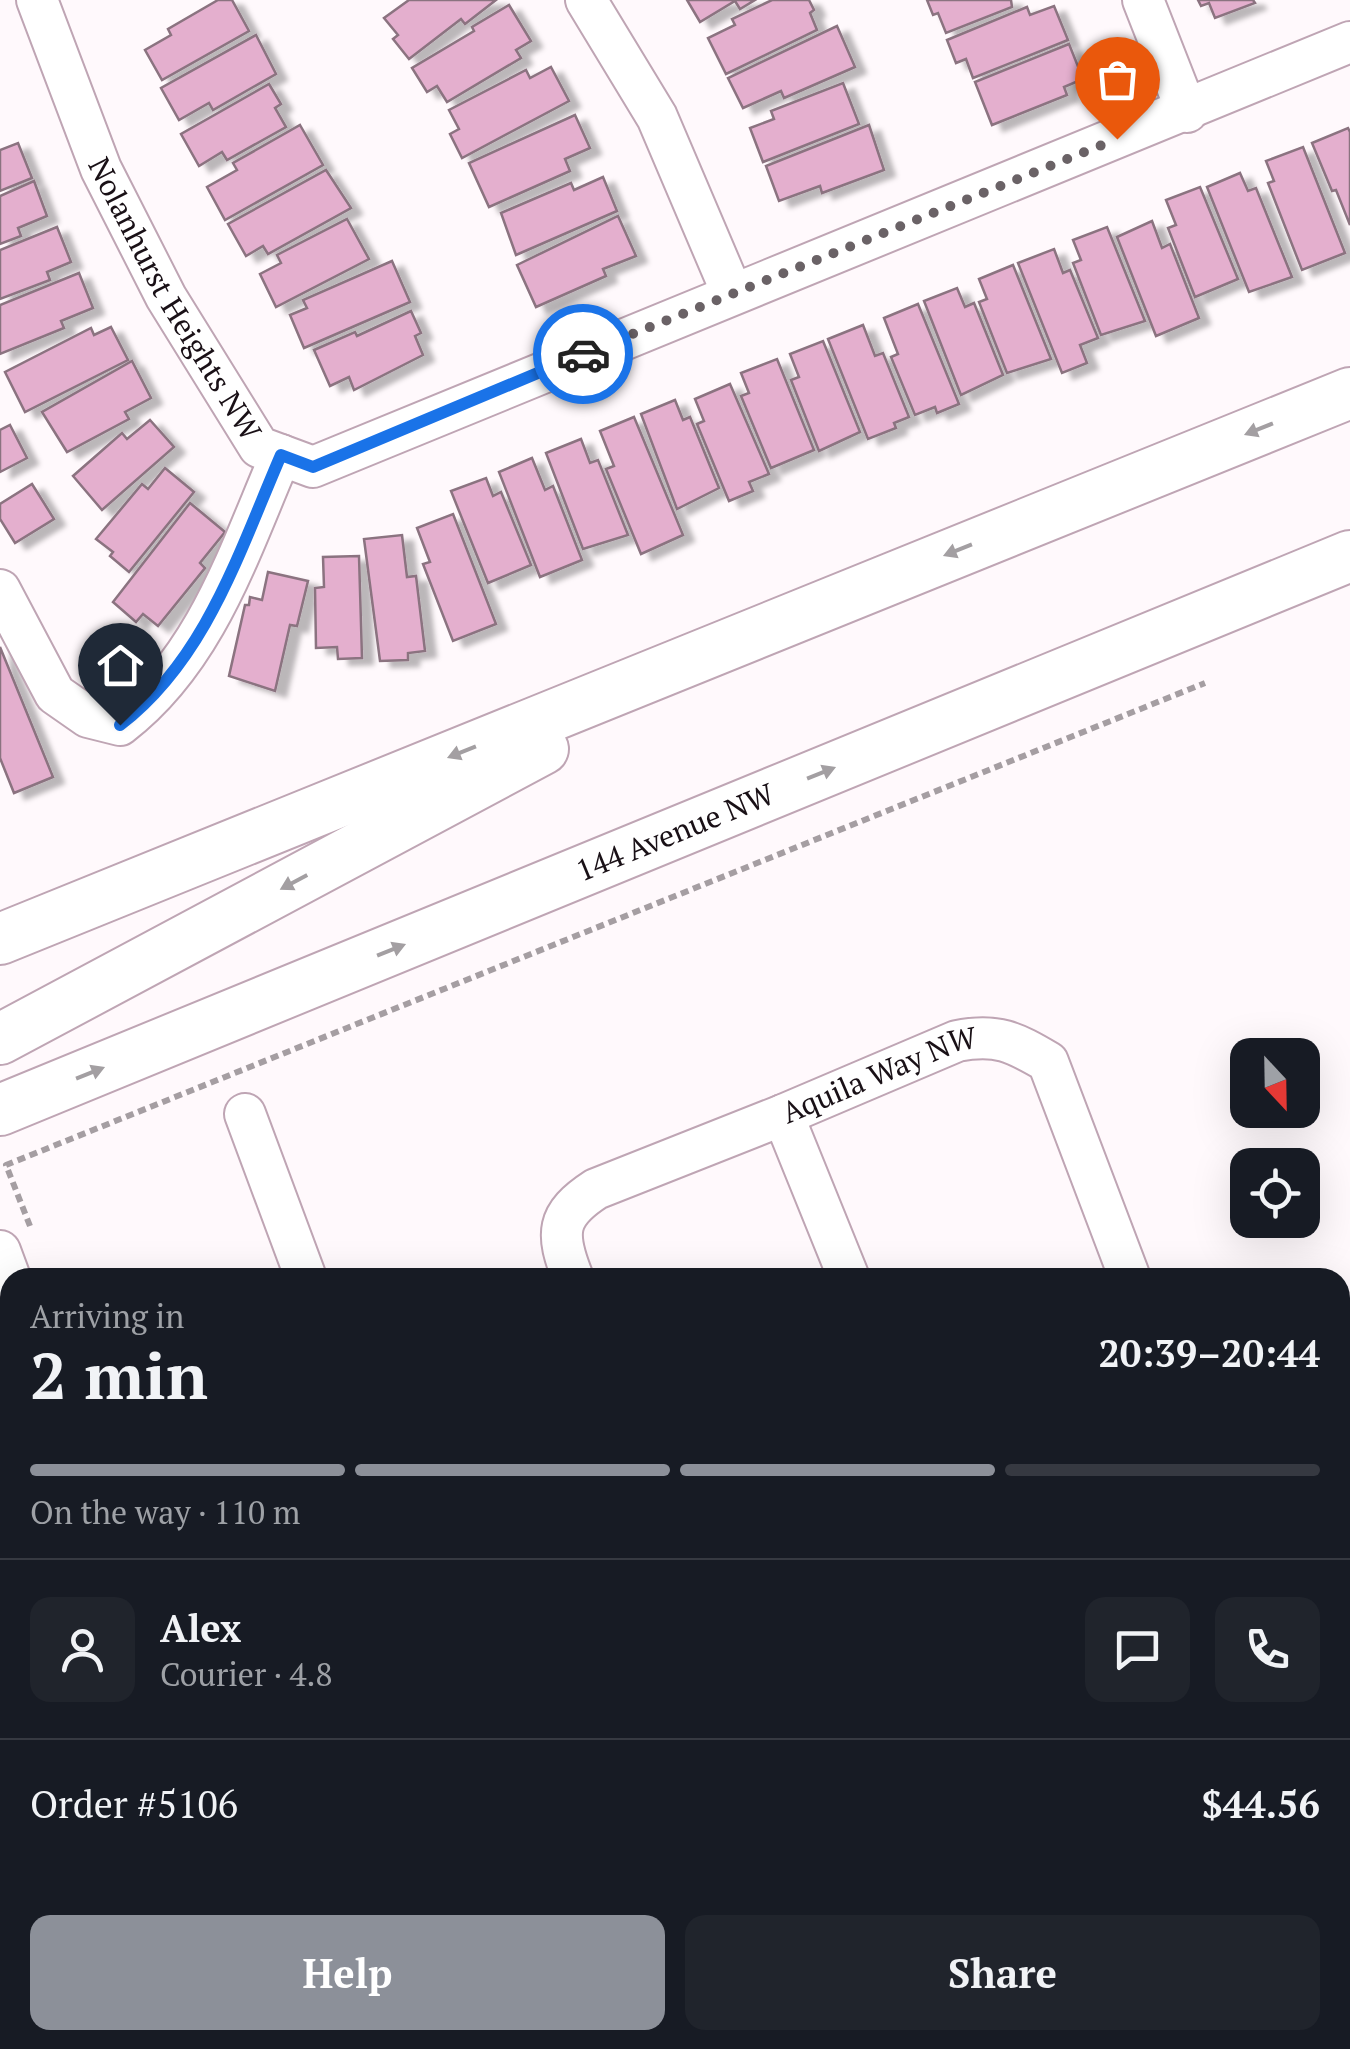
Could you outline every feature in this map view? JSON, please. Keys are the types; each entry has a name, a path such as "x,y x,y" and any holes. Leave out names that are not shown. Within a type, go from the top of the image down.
{"main road":[{"path":"0,940 1350,393"},
{"path":"1124,649 1350,532"},
{"name":"144 Avenue NW","path":"0,1110 1350,556"},
{"path":"0,1039 781,622"},
{"path":"0,907 117,892"}],"street":[{"name":"Nolanhurst Heights NW","path":"37,0 101,169 166,297 259,447 313,467 732,292 1187,112 1350,42"},
{"path":"586,0 656,118 732,292"},
{"path":"1143,0 1187,112"},
{"path":"0,590 55,694 88,717 120,725 148,704 211,618 281,455"},
{"name":"Aquila Way NW","path":"570,1268 562,1240 562,1222 572,1205 596,1189 957,1041 978,1036 1002,1038 1048,1062 1126,1268"},
{"path":"244,1114 302,1268"},
{"path":"783,1115 845,1268"}],"path":[{"path":"17,1244 3,1164 1206,684"}],"building":[{"path":"218,0 232,0 249,31 162,80 145,50 171,35 168,29"},
{"path":"409,0 496,0 465,24 461,19 409,59 393,39 398,35 384,18"},
{"path":"687,0 755,0 740,9 735,1 700,22"},
{"path":"772,0 809,0 817,30 726,74 708,38 735,25 732,19"},
{"path":"927,0 1011,0 1012,7 946,33 938,13 933,15"},
{"path":"1198,0 1255,3 1215,18 1209,3 1201,6"},
{"path":"509,5 531,41 516,50 521,58 447,102 437,86 427,92 412,68"},
{"path":"1054,6 1068,40 973,78 966,59 956,63 947,40 1027,7 1030,15"},
{"path":"837,26 855,67 784,98 781,91 743,108 728,78"},
{"path":"256,35 276,74 213,110 209,103 179,120 161,88"},
{"path":"1069,44 1083,79 1064,87 1067,95 992,125 975,82"},
{"path":"551,67 569,101 462,158 450,134 459,129 449,110 526,70 530,78"},
{"path":"843,83 859,124 763,162 750,128 774,119 771,111"},
{"path":"269,84 281,104 275,108 286,127 227,160 222,152 199,166 181,134"},
{"path":"575,115 590,148 565,159 570,171 489,207 469,163"},
{"path":"300,125 323,165 225,220 207,187 237,170 233,163"},
{"path":"869,125 884,170 822,193 820,186 779,201 766,166"},
{"path":"1348,128 1350,132 1350,225 1312,143"},
{"path":"18,143 32,178 0,191 0,150"},
{"path":"1303,147 1345,253 1302,270 1268,183 1274,181 1266,161"},
{"path":"326,170 351,208 268,254 263,246 246,256 228,224"},
{"path":"1240,173 1248,191 1256,188 1292,277 1249,292 1207,187"},
{"path":"603,177 617,211 516,255 501,213 571,183 574,190"},
{"path":"34,181 47,216 18,228 21,236 0,244 0,196"},
{"path":"1200,187 1238,279 1195,297 1168,228 1176,225 1166,200"},
{"path":"618,216 636,256 603,269 606,276 536,307 517,265"},
{"path":"347,219 369,259 276,307 260,274 281,263 277,255"},
{"path":"1152,221 1162,248 1170,244 1199,318 1156,336 1117,237"},
{"path":"57,227 71,262 47,272 50,280 0,299 0,250"},
{"path":"1107,227 1145,321 1101,335 1073,263 1081,260 1073,240"},
{"path":"1054,249 1063,273 1070,270 1098,338 1080,345 1087,363 1062,373 1018,263"},
{"path":"392,261 410,302 304,348 290,315 307,308 303,300"},
{"path":"1013,265 1051,359 1007,373 979,302 987,299 979,279"},
{"path":"79,273 93,308 61,321 64,328 0,354 0,305"},
{"path":"957,288 965,307 974,303 1003,375 961,395 924,301"},
{"path":"918,304 959,404 937,413 935,407 915,415 891,357 898,354 884,318"},
{"path":"411,311 421,333 415,336 423,355 354,390 349,377 330,386 314,350 355,332 357,336"},
{"path":"863,325 875,356 883,353 909,417 894,423 896,428 868,439 828,339"},
{"path":"111,327 128,360 25,412 5,372 91,328 94,335"},
{"path":"823,341 860,432 819,451 791,380 799,377 790,354"},
{"path":"777,359 814,450 771,468 741,396 749,393 741,373"},
{"path":"132,361 151,398 125,412 129,419 67,452 42,412"},
{"path":"730,384 769,474 749,482 753,491 729,501 697,424 704,421 695,399"},
{"path":"675,400 683,420 690,417 719,488 677,509 641,414"},
{"path":"634,417 683,535 641,554 606,469 614,466 600,431"},
{"path":"150,420 174,447 102,510 73,476 122,433 127,439"},
{"path":"10,425 27,458 0,472 0,430"},
{"path":"581,439 590,463 598,460 628,535 583,549 546,453"},
{"path":"532,458 545,490 553,486 582,560 540,577 499,472"},
{"path":"165,468 194,492 129,572 96,539 142,484 148,489"},
{"path":"486,478 493,496 501,492 531,565 488,583 451,491"},
{"path":"32,484 54,519 15,543 0,519 0,504"},
{"path":"190,503 225,532 200,563 205,568 158,626 143,614 136,622 113,602"},
{"path":"453,514 496,624 453,641 423,564 430,562 417,528"},
{"path":"402,535 407,577 416,576 425,651 408,653 408,660 380,661 364,539"},
{"path":"359,556 362,658 338,659 337,647 316,648 315,588 324,587 323,557"},
{"path":"268,572 308,581 297,626 290,625 275,691 229,676 245,605 249,605 250,597 262,600"},
{"path":"0,647 53,777 14,793 0,758"}],"way so far":[{"path":"583,354 1117,139"}],"route":[{"path":"120,725 148,704 211,618 281,455 313,467 583,354"}]}
